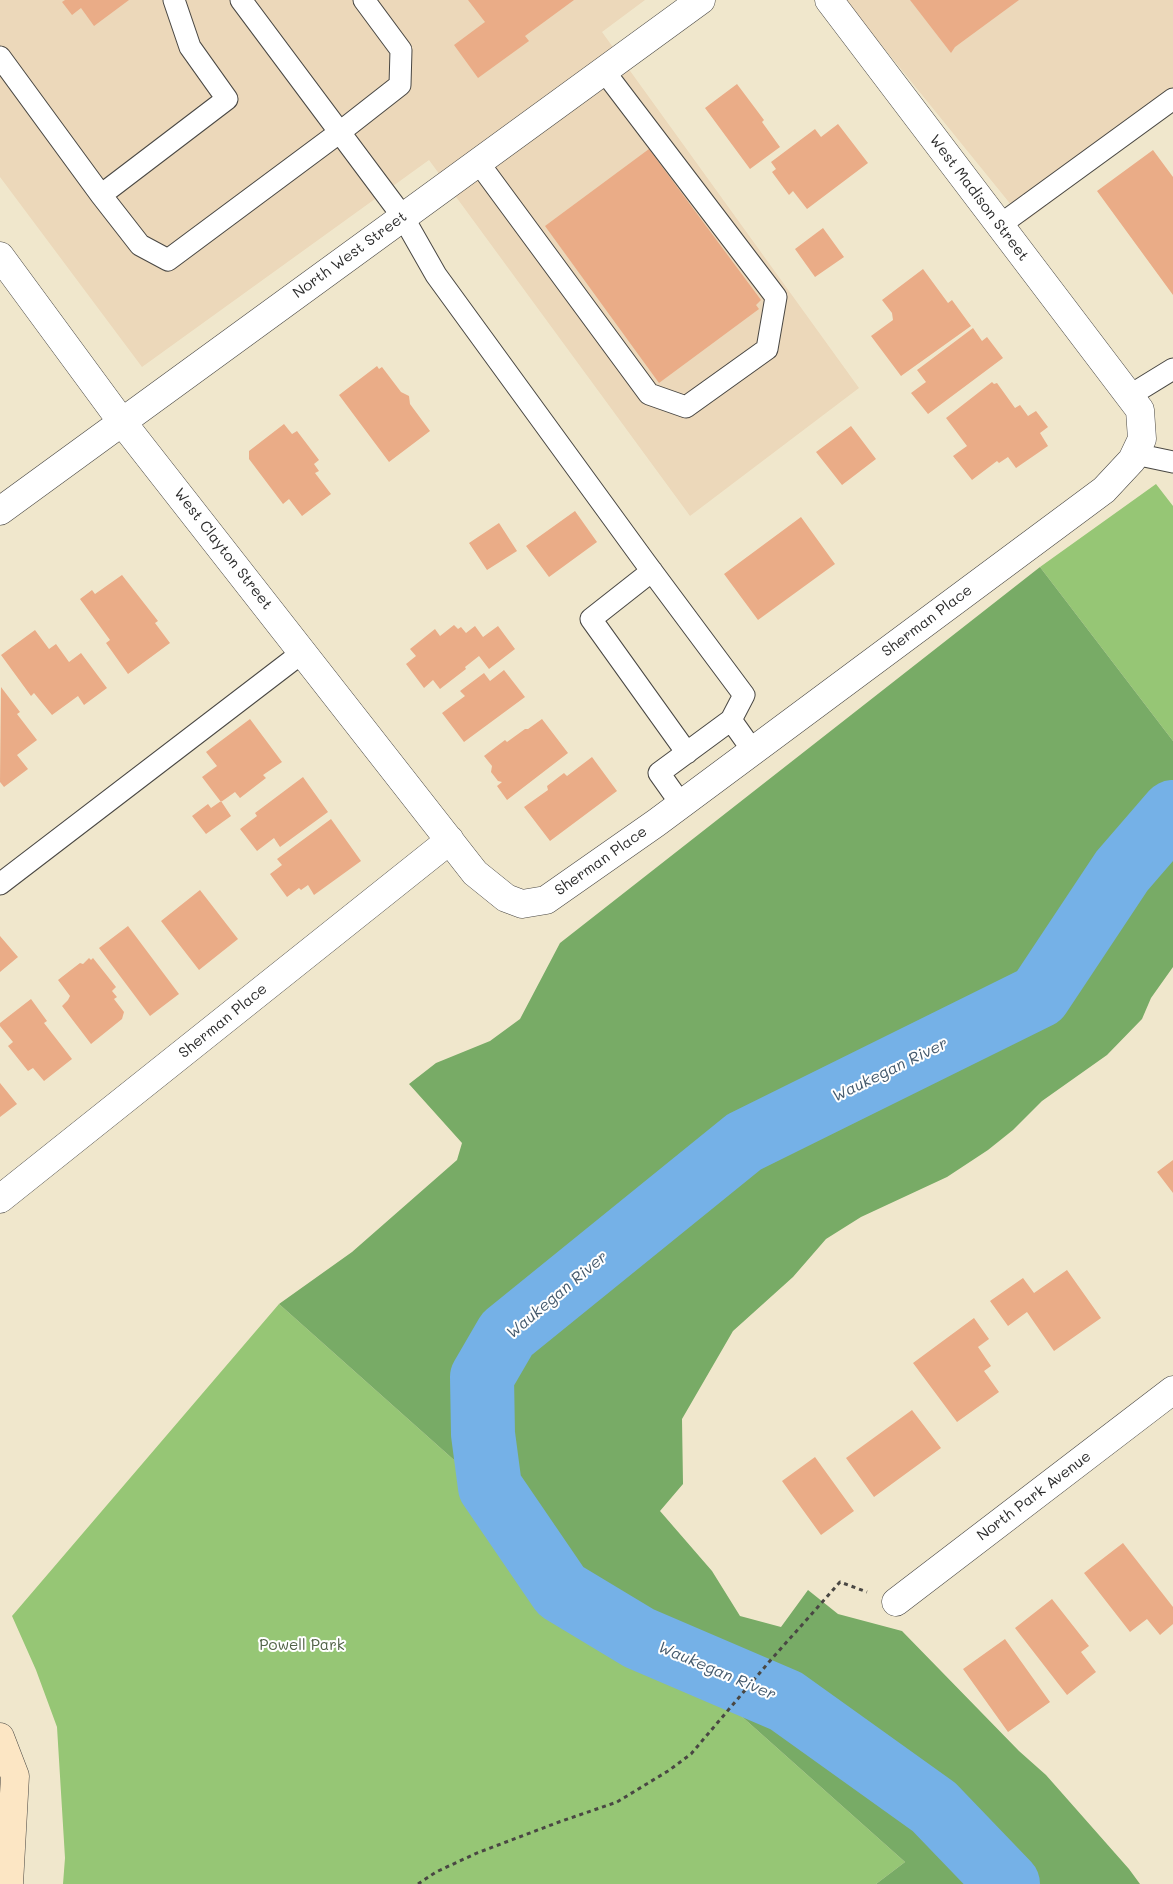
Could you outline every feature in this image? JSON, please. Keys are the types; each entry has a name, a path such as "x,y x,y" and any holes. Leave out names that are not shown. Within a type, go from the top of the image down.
{"main road":[{"path":"0,1737 15,1776 9,1884"}],"street":[{"name":"North West Street","path":"0,511 701,0"},
{"name":"West Madison Street","path":"829,0 1129,396"},
{"name":"West Clayton Street","path":"0,256 122,422 450,840"},
{"name":"Sherman Place","path":"0,1199 450,840 475,873 506,898 522,904 546,900 681,804 1104,490 1132,460 1142,439 1140,410 1129,396"},
{"name":"North Park Avenue","path":"896,1602 1173,1390"}],"lane":[{"path":"101,195 227,100 190,47 174,0"},
{"path":"241,0 402,217 436,275 744,695 731,720 658,773 681,804"},
{"path":"0,57 140,245 168,260 400,85 401,50 364,0"},
{"path":"478,162 649,394 686,407 767,349 776,296 604,70"},
{"path":"1000,225 1173,99"},
{"path":"1129,396 1173,370"},
{"path":"1135,454 1173,462"},
{"path":"652,571 591,619 687,752"},
{"path":"0,884 303,652"},
{"path":"731,720 753,751"}],"path":[{"path":"418,1884 436,1872 477,1853 617,1802 692,1754 769,1662 840,1582 896,1602"}],"shaded area":[{"path":"0,0 645,0 602,32 859,388 690,516 429,160 142,367 0,177"},
{"path":"845,0 1173,0 1173,110 1025,222"}],"green space":[{"path":"1156,484 1173,506 1173,741 1040,567"},
{"path":"1040,567 1173,741 1173,967 1151,998 1142,1019 1107,1055 1042,1101 1013,1130 988,1150 947,1177 861,1217 826,1239 793,1277 733,1331 682,1419 683,1484 660,1511 712,1571 740,1616 781,1627 808,1590 838,1614 902,1631 1019,1751 1046,1775 1140,1884 876,1884 905,1862 279,1304 352,1252 457,1160 462,1143 409,1084 436,1063 490,1041 520,1019 560,943"},
{"name":"Powell Park","path":"279,1304 905,1862 876,1884 63,1884 65,1858 57,1727 36,1670 12,1616"}],"building":[{"path":"65,0 129,0 94,26 81,8 72,15 62,2"},
{"path":"468,0 574,0 525,36 529,41 478,78 454,45 485,22"},
{"path":"910,0 1019,0 955,47 951,53"},
{"path":"737,84 764,120 762,122 780,147 750,169 705,108"},
{"path":"838,124 868,163 807,209 793,191 789,195 772,172 776,169 771,162 815,129 821,137"},
{"path":"649,149 761,300 756,305 759,309 659,383 545,226"},
{"path":"1153,150 1173,177 1173,295 1097,191"},
{"path":"823,228 844,257 815,277 795,249"},
{"path":"923,269 948,303 952,300 971,326 901,376 871,336 893,320 892,313 882,300"},
{"path":"973,328 982,341 987,337 1003,358 928,414 911,393 926,382 917,370"},
{"path":"377,366 379,369 382,367 401,392 409,396 410,404 430,431 389,462 339,395"},
{"path":"992,382 994,384 997,383 1015,408 1020,405 1028,416 1036,411 1048,427 1040,433 1048,446 1016,468 1008,457 999,463 997,461 972,480 953,456 967,446 946,418"},
{"path":"284,424 292,434 297,431 319,460 314,464 319,471 315,473 331,494 302,516 289,499 283,504 249,459 249,451"},
{"path":"851,426 876,459 842,485 816,452"},
{"path":"575,511 597,542 549,577 526,546"},
{"path":"801,517 835,564 758,620 724,574"},
{"path":"499,523 517,551 487,570 469,543"},
{"path":"122,575 158,621 155,623 170,643 128,674 106,643 110,640 80,599 92,590 95,594"},
{"path":"454,625 458,629 461,627 466,633 475,626 483,637 498,626 515,649 489,669 479,656 465,667 466,669 440,689 433,680 424,688 406,664 416,656 410,649 435,629 440,636"},
{"path":"35,630 49,649 56,644 69,662 81,653 107,688 84,705 78,696 52,715 34,693 31,696 1,655"},
{"path":"504,670 525,697 464,742 442,713 465,696 460,691 484,673 490,681"},
{"path":"1,687 20,712 17,714 37,740 17,755 28,769 4,787 0,782"},
{"path":"250,719 282,762 263,775 266,778 240,798 235,792 221,802 202,777 217,766 206,752"},
{"path":"542,719 568,753 507,800 497,786 502,782 498,781 491,772 492,766 484,756 505,740 507,742"},
{"path":"592,757 617,791 550,841 524,807 548,790 547,786 564,773 567,776"},
{"path":"303,777 328,812 280,847 274,838 257,851 240,829 257,816 255,813"},
{"path":"221,801 231,816 206,834 192,816 208,804 211,808"},
{"path":"331,819 361,861 314,895 308,885 301,890 299,888 287,897 270,874 282,865 277,859"},
{"path":"200,890 238,939 199,970 161,921"},
{"path":"128,926 179,994 150,1016 99,948"},
{"path":"0,936 18,957 0,972"},
{"path":"89,958 91,960 93,958 116,987 112,991 117,997 114,999 124,1012 122,1019 91,1044 62,1006 70,996 58,980"},
{"path":"31,999 47,1021 44,1023 72,1059 44,1081 33,1068 28,1071 8,1046 13,1042 0,1026 0,1023"},
{"path":"0,1083 17,1104 0,1117"},
{"path":"1173,1160 1173,1193 1157,1172"},
{"path":"1067,1270 1101,1318 1054,1351 1027,1312 1008,1326 990,1301 1023,1278 1034,1293"},
{"path":"974,1318 989,1339 978,1347 991,1366 984,1371 999,1392 957,1422 913,1363"},
{"path":"912,1410 941,1448 874,1497 846,1458"},
{"path":"815,1457 854,1511 821,1535 782,1481"},
{"path":"1123,1543 1173,1607 1173,1624 1160,1635 1147,1619 1130,1632 1084,1573"},
{"path":"1052,1599 1089,1646 1081,1652 1096,1672 1067,1695 1015,1628"},
{"path":"1005,1639 1050,1702 1008,1732 963,1669"}],"waterway":[{"name":"Waukegan River","path":"1008,1884 934,1807 786,1701 639,1638 561,1591 490,1487 483,1434 482,1377 507,1334 744,1142 1039,996 1122,871 1173,812"}]}
